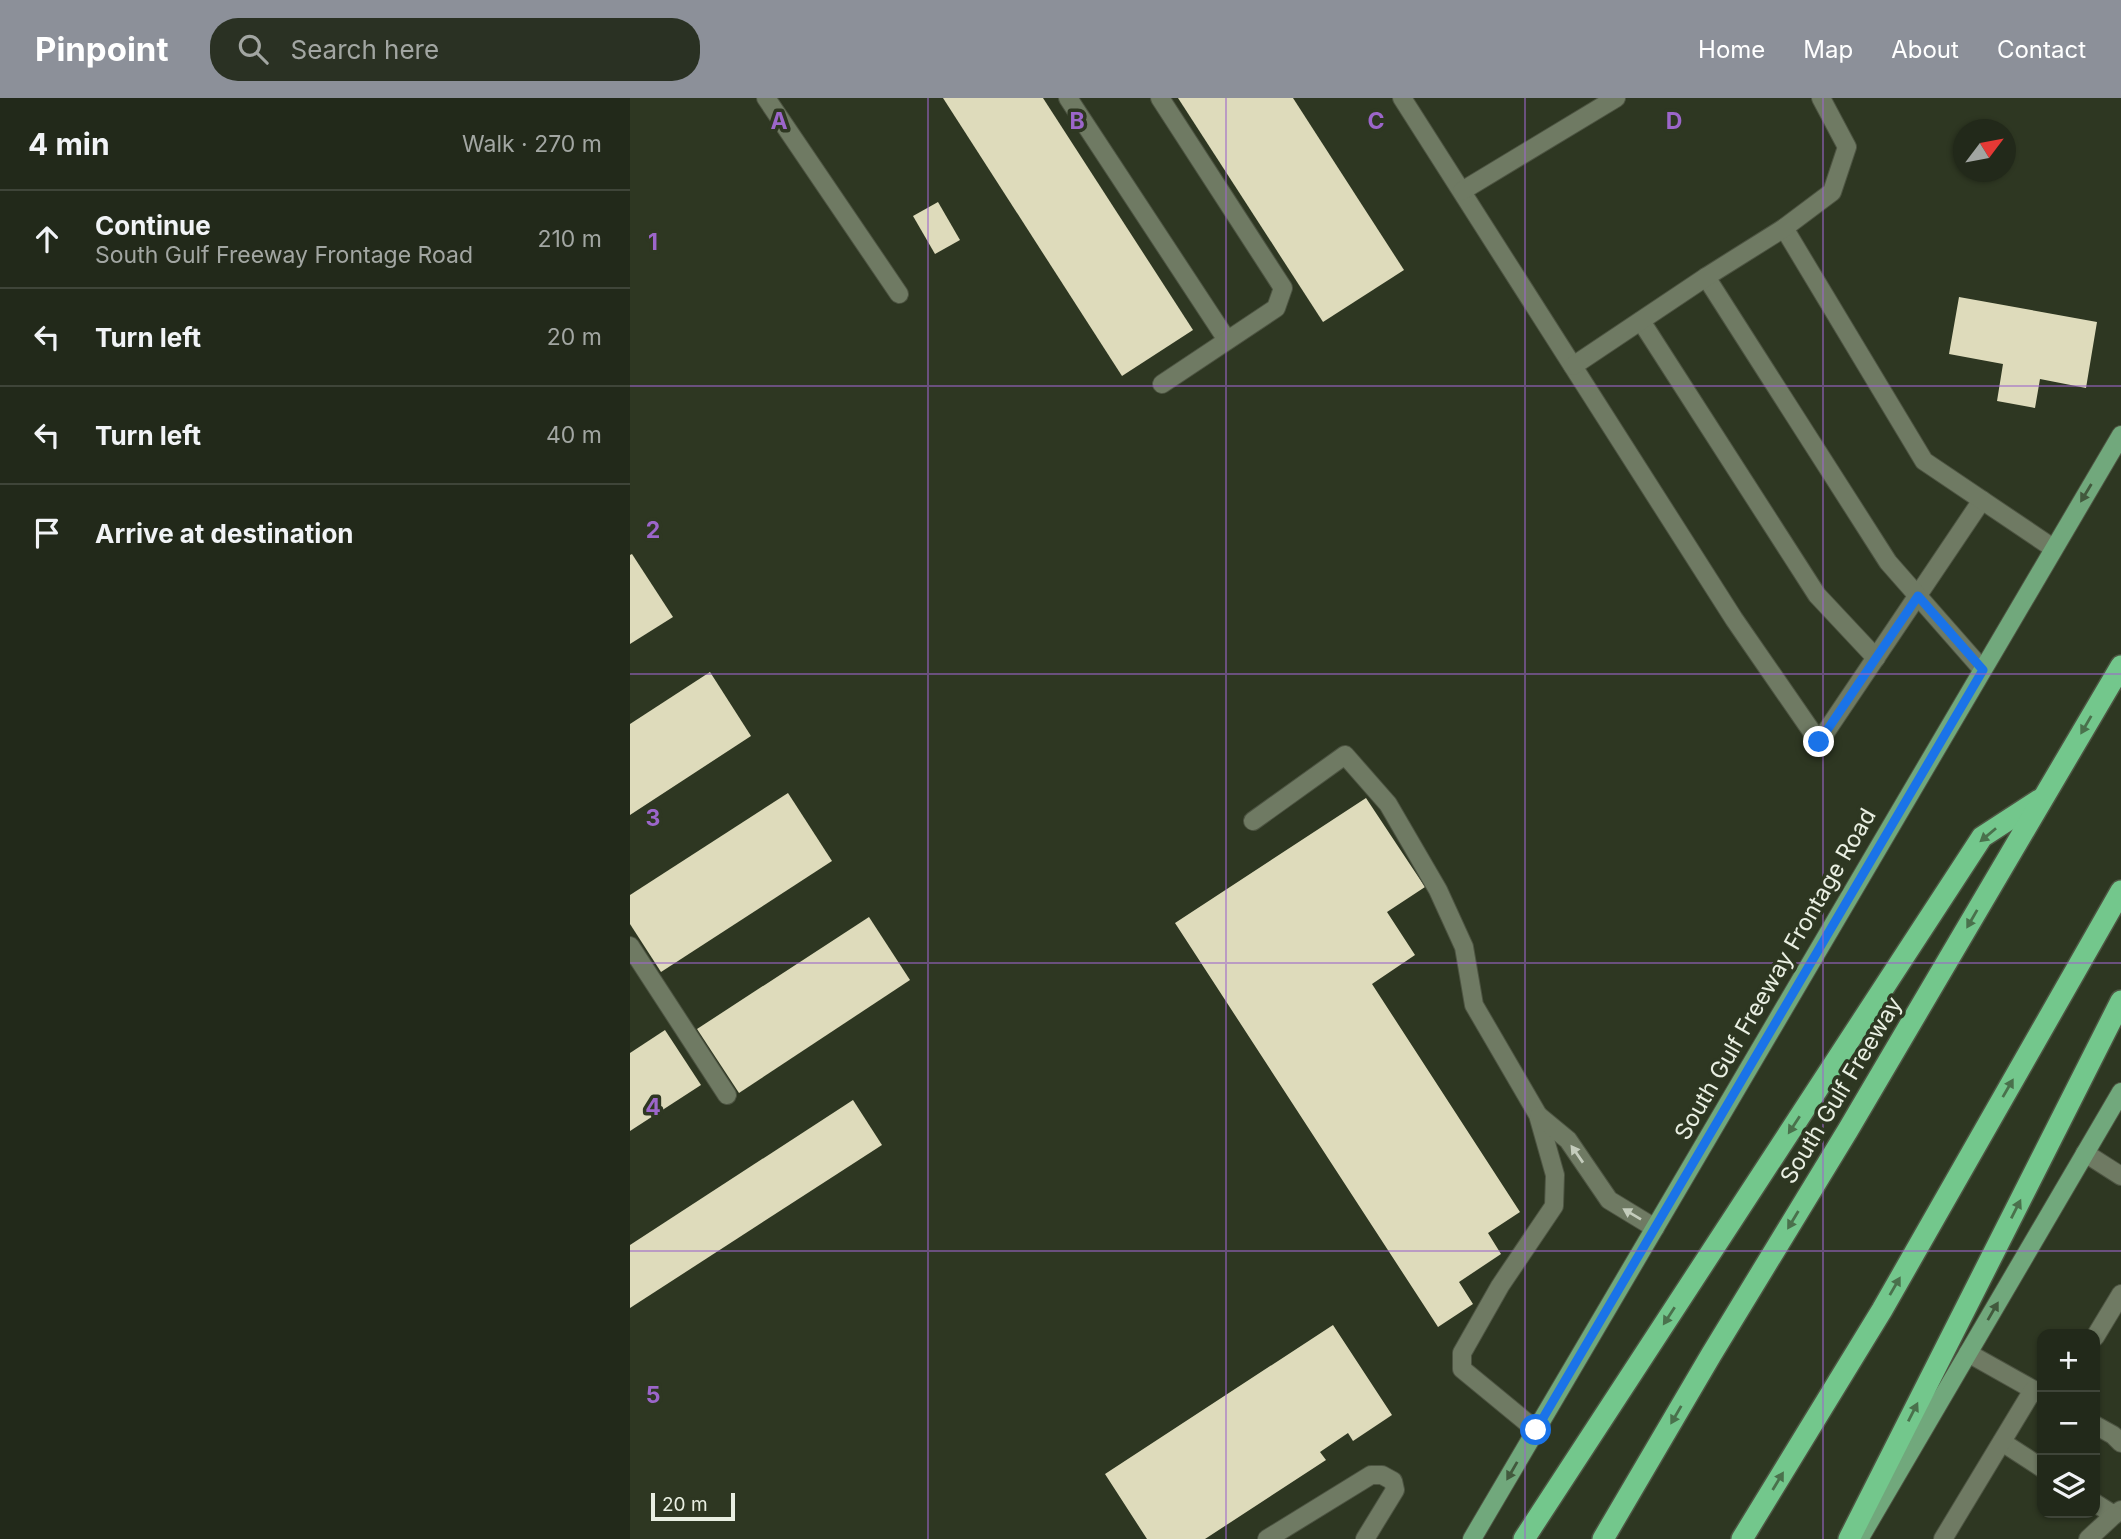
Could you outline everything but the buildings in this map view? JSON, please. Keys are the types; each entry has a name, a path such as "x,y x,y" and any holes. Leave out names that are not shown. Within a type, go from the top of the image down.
{"highway":[{"name":"South Gulf Freeway","path":"1603,1539 2121,666"},
{"path":"1524,1539 1982,836 2044,797"},
{"path":"1742,1539 1882,1310 2121,891"},
{"path":"1849,1539 2121,1001"}],"main road":[{"name":"South Gulf Freeway Frontage Road","path":"1472,1539 2121,435"},
{"path":"1859,1539 2121,1092"}],"street":[{"path":"766,98 899,294"},
{"path":"1068,98 1227,340"},
{"path":"1160,98 1283,288 1276,308 1162,384"},
{"path":"1462,191 1616,98"},
{"path":"1573,366 1784,228 1832,192 1847,147 1821,98"},
{"path":"1410,101 1462,191 1734,619 1819,742 1982,500"},
{"path":"1784,228 1924,461 2053,548"},
{"path":"1706,277 1888,562 1983,670"},
{"path":"1641,321 1817,594 1876,658"},
{"path":"1253,821 1345,755 1388,804 1438,890 1464,947 1474,1005 1538,1115 1555,1175 1554,1206 1500,1286 1462,1353 1462,1369 1536,1430"},
{"path":"630,946 727,1095"},
{"path":"1538,1115 1567,1140 1609,1200 1655,1228"},
{"path":"2085,1153 2121,1176"},
{"path":"2100,1329 2121,1294"},
{"path":"1968,1353 2037,1392"},
{"path":"1943,1539 2002,1442 2037,1394"},
{"path":"2100,1428 2121,1443"},
{"path":"2002,1442 2037,1465"},
{"path":"1266,1539 1371,1475 1382,1475 1394,1481 1395,1490 1365,1539"},
{"path":"2088,1539 2118,1513 2100,1505"}],"route":[{"path":"1536,1430 1983,670 1918,596 1819,742"}]}
